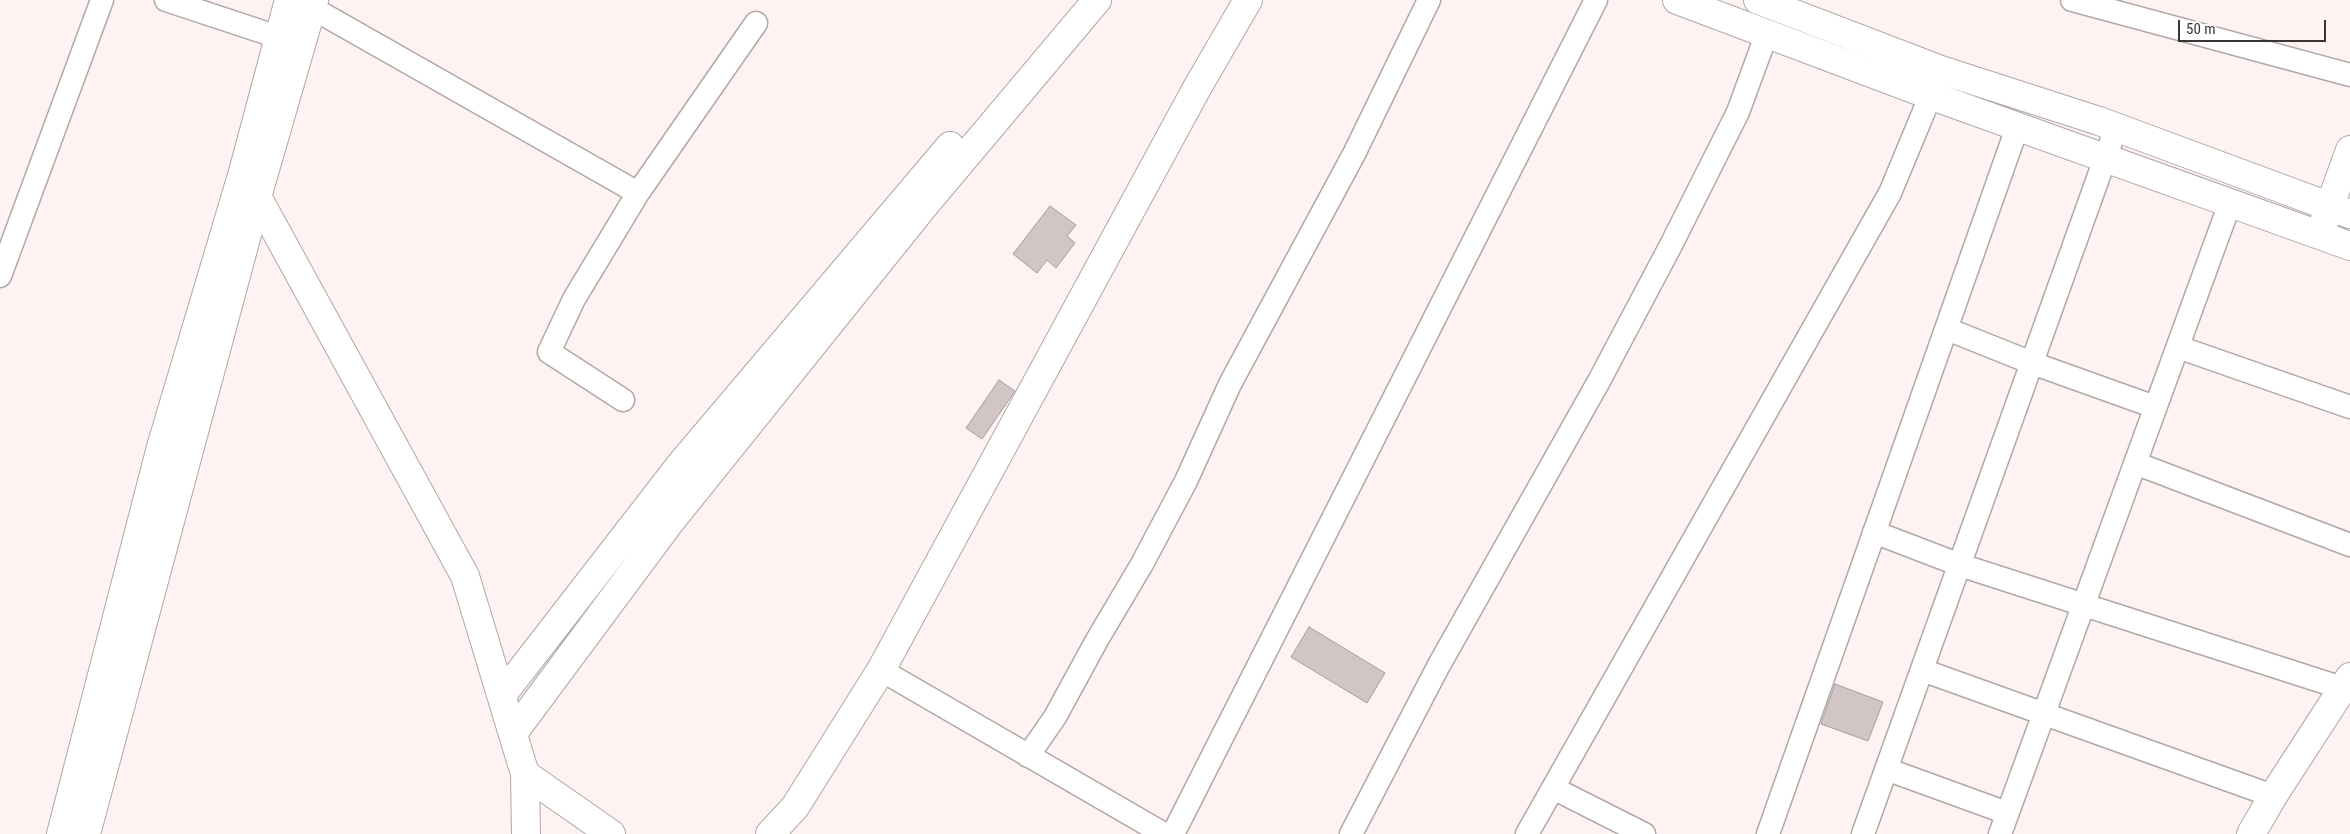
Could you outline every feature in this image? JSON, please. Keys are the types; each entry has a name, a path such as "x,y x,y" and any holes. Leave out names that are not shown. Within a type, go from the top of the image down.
{"street":[{"path":"0,276 102,0"},
{"path":"166,0 278,37"},
{"path":"514,732 670,522 901,218 1074,0"},
{"path":"502,694 681,464 1097,0"},
{"path":"770,834 795,807 881,670 1192,96 1248,0"},
{"path":"1028,756 1054,717 1142,564 1186,481 1230,384 1354,154 1430,0"},
{"path":"1173,834 1596,0"},
{"path":"1677,0 1932,96 2018,125 2230,204 2350,246"},
{"path":"1758,0 1941,70 2116,128 2340,210"},
{"path":"2072,0 2350,74"},
{"path":"61,834 161,447 243,172 278,37 303,2"},
{"path":"303,2 638,193"},
{"path":"86,834 257,197 303,2"},
{"path":"623,400 549,352 574,299 638,193 756,23"},
{"path":"1351,834 1439,664 1599,381 1671,246 1738,112 1767,34"},
{"path":"1527,834 1890,193 1932,96 1941,70"},
{"path":"1768,834 2018,125"},
{"path":"1863,834 2116,128"},
{"path":"2320,235 2340,210 2350,150"},
{"path":"243,172 464,576 514,732 525,774 526,834"},
{"path":"2000,834 2230,204"},
{"path":"1947,329 2032,363 2155,407"},
{"path":"2178,347 2350,407"},
{"path":"2135,464 2350,546"},
{"path":"1874,532 1960,565 2346,682 2251,834"},
{"path":"881,670 1164,834"},
{"path":"1922,670 2273,796"},
{"path":"1886,769 2007,813"},
{"path":"525,774 611,834"},
{"path":"1553,788 1644,834"}],"building":[{"path":"1050,206 1076,225 1067,236 1075,243 1056,268 1047,260 1037,273 1013,254"},
{"path":"999,380 1015,391 982,439 966,428"},
{"path":"1309,627 1385,673 1367,703 1291,657"},
{"path":"1835,684 1883,702 1868,741 1821,724"}]}
